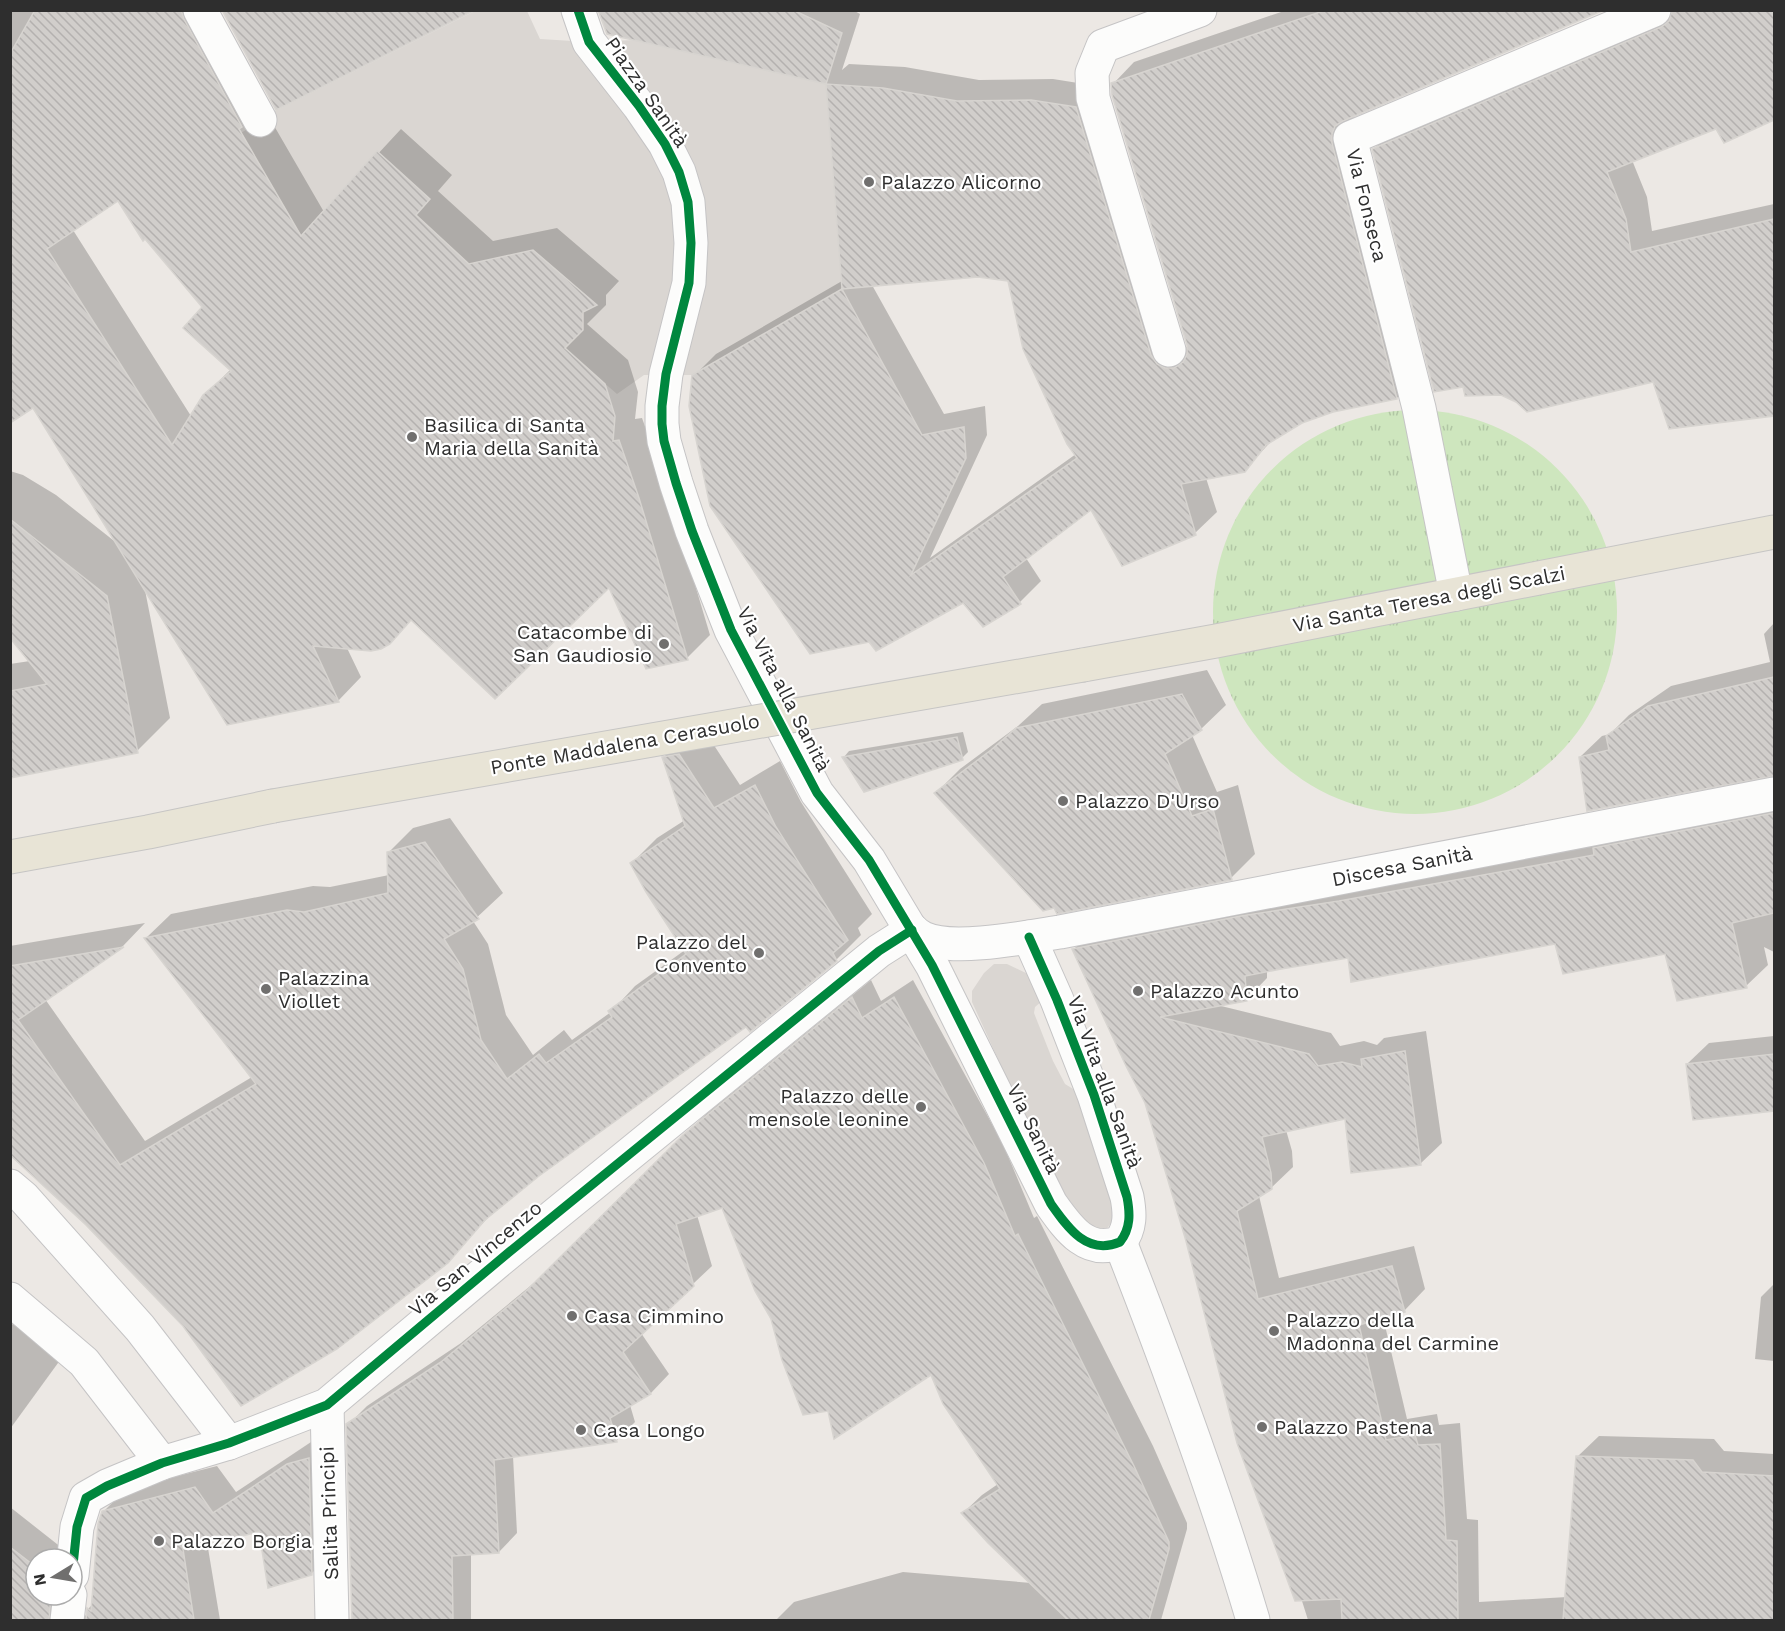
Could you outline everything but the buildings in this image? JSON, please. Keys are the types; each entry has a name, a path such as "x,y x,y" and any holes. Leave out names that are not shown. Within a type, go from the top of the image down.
{"main road":[{"name":"Via Santa Teresa degli Scalzi","path":"1083,665 1774,532"},
{"name":"Ponte Maddalena Cerasuolo","path":"10,857 273,806 1083,665"}],"street":[{"path":"200,10 260,120"},
{"name":"Piazza Sanità","path":"578,10 589,42 639,106 665,144 679,172 688,202 691,243 689,284 666,374"},
{"path":"1169,350 1093,98 1092,73 1103,46 1200,10"},
{"name":"Via Fonseca","path":"1456,594 1419,408 1350,138 1654,10"},
{"name":"Via Vita alla Sanità","path":"666,374 662,406 664,441 692,531 731,630 817,793 869,860 946,991"},
{"name":"Discesa Sanità","path":"1029,937 1774,794"},
{"path":"912,930 925,939 944,943 975,943 1029,937"},
{"name":"Via San Vincenzo","path":"75,1547 77,1527 86,1498 106,1485 162,1463 229,1443 327,1406 508,1253 837,985 879,951 912,930"},
{"name":"Via Vita alla Sanità","path":"1029,937 1057,1000 1094,1095 1127,1197 1130,1212 1128,1227 1120,1242"},
{"path":"946,991 947,975 962,954 975,943"},
{"name":"Via Sanità","path":"946,991 1052,1204 1076,1236 1089,1244 1112,1245 1120,1242"},
{"path":"10,1186 23,1197 140,1328 229,1443"},
{"path":"1120,1242 1182,1403 1226,1529 1253,1620"},
{"path":"10,1299 84,1362 162,1463"},
{"name":"Salita Principi","path":"327,1406 332,1620"}],"green space":[{"path":"1415,410 1454,414 1492,426 1527,444 1558,469 1583,500 1601,535 1613,573 1617,612 1613,651 1601,689 1583,724 1558,755 1527,780 1492,798 1454,810 1415,814 1376,810 1338,798 1303,780 1272,755 1247,724 1229,689 1217,651 1213,612 1217,573 1229,535 1247,500 1272,469 1303,444 1338,426 1376,414"}],"shaded area":[{"path":"475,11 527,11 540,39 589,42 634,40 826,84 842,289 692,375 644,375 617,394 565,349 583,330 583,294 482,276 429,227 407,225 430,199 377,151 301,235 241,133 273,112"},
{"path":"994,964 1007,964 1028,974 1042,1001 1035,1007 1034,1013 1053,1061 1065,1084 1083,1095 1113,1187 1114,1219 1105,1231 1090,1230 1058,1191 972,1002 972,991 984,973"}],"cycle path":[{"path":"578,10 589,42 639,106 665,144 679,172 688,202 691,243 689,283 666,374 662,424 664,441 692,531 731,630 817,793 869,860 932,965 1051,1204 1064,1222 1088,1242 1098,1245 1120,1242 1128,1226 1127,1197 1094,1095 1057,1000 1029,937"},
{"path":"75,1547 77,1527 86,1498 107,1486 162,1463 229,1443 327,1405 508,1253 879,951 912,930"}],"place":[{"name":"Palazzo Alicorno","path":"869,182"},
{"name":"Basilica di Santa Maria della Sanità","path":"412,437"},
{"name":"Catacombe di San Gaudiosio","path":"664,644"},
{"name":"Palazzo D'Urso","path":"1063,801"},
{"name":"Palazzo del Convento","path":"759,953"},
{"name":"Palazzina Viollet","path":"266,989"},
{"name":"Palazzo Acunto","path":"1138,991"},
{"name":"Palazzo delle mensole leonine","path":"921,1107"},
{"name":"Casa Cimmino","path":"572,1316"},
{"name":"Palazzo della Madonna del Carmine","path":"1274,1331"},
{"name":"Palazzo Pastena","path":"1262,1427"},
{"name":"Casa Longo","path":"581,1430"},
{"name":"Palazzo Borgia","path":"159,1541"}]}
